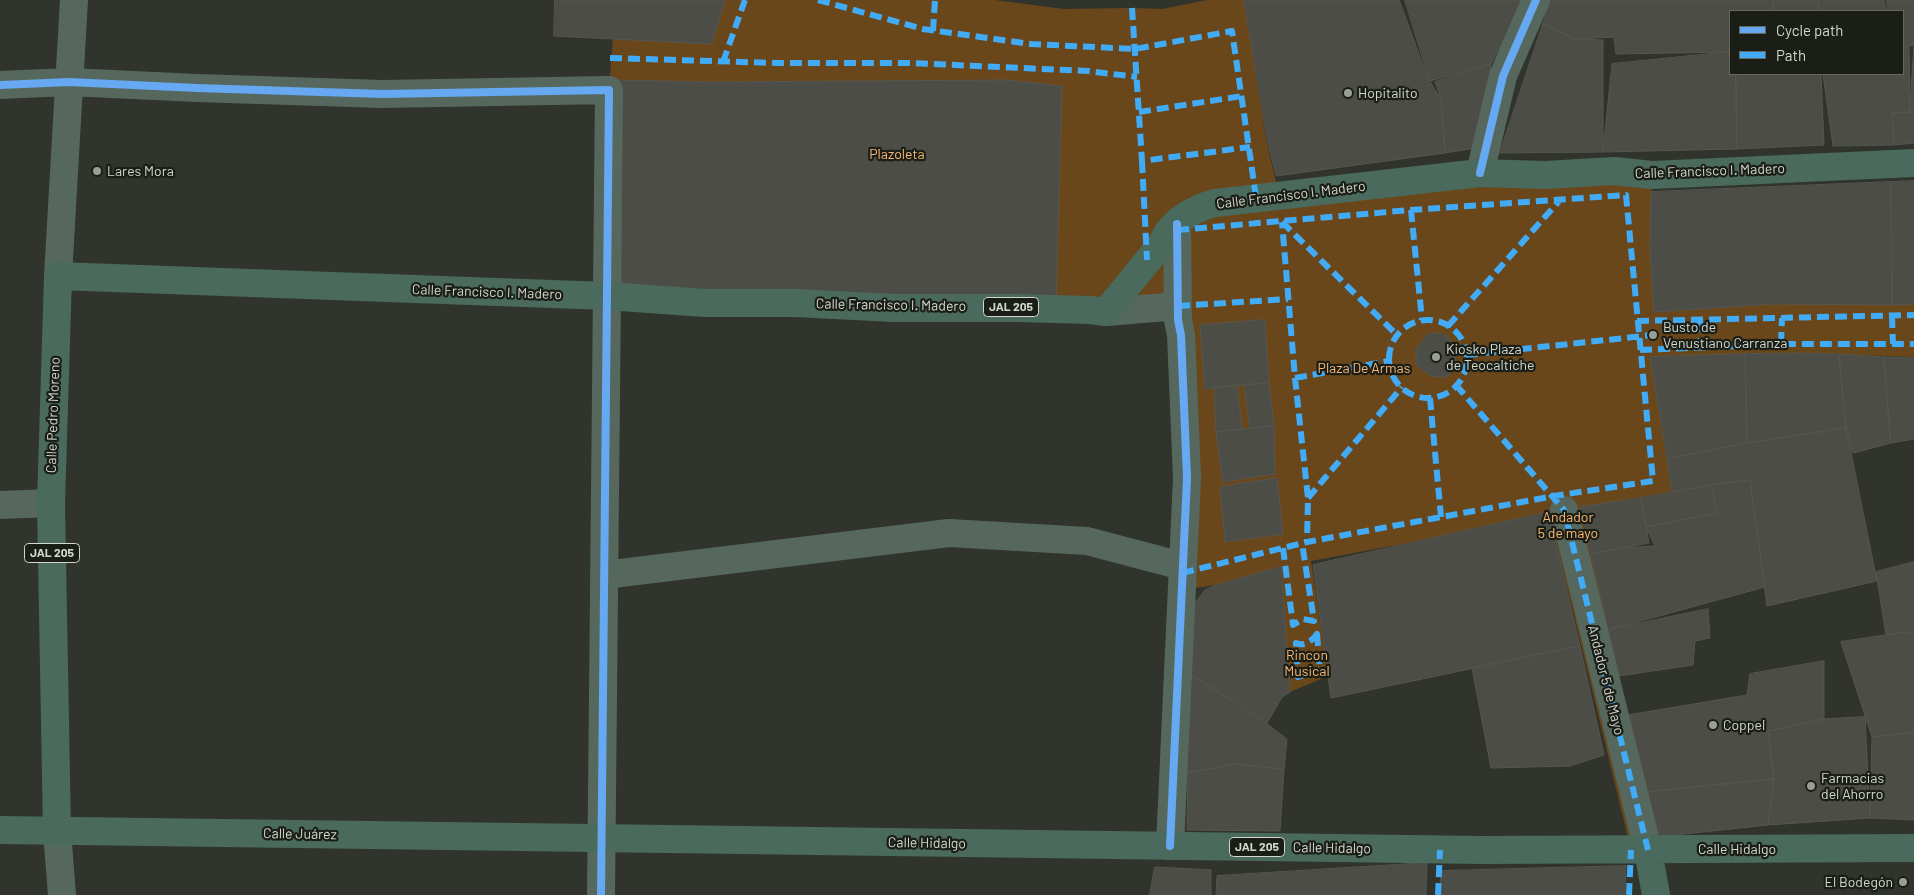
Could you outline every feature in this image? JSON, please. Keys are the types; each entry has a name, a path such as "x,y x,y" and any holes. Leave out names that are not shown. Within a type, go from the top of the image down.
{"main road":[{"name":"Calle Francisco I. Madero","path":"58,276 607,296 704,303 796,303 893,308 998,307 1106,312 1163,242 1167,232 1199,208 1215,203 1480,173 1545,175 1614,171 1652,175 1914,163"},
{"name":"Calle Pedro Moreno","path":"57,831 51,503 58,276"},
{"name":"Calle Juárez","path":"0,830 600,838"},
{"name":"Calle Hidalgo","path":"600,838 1473,850 1914,848"},
{"path":"1648,850 1656,895"}],"street":[{"name":"Calle Pedro Moreno","path":"58,276 74,0"},
{"path":"1480,173 1503,76 1536,0"},
{"path":"0,86 69,82 382,94 609,90 600,838 601,895"},
{"path":"1170,846 1187,478 1181,336 1178,320 1177,224"},
{"path":"1106,312 1178,306"},
{"path":"0,505 51,503"},
{"name":"Andador 5 de Mayo","path":"1564,510 1648,850"},
{"path":"604,575 949,533 1086,541 1182,566"},
{"path":"57,831 62,895"}],"green space":[{"path":"725,0 995,0 1064,9 1162,9 1207,0 1244,0 1267,144 1279,195 1652,175 1650,250 1654,312 1772,304 1914,304 1914,357 1799,353 1650,357 1672,492 1580,508 1628,715 1631,850 1549,512 1419,541 1311,561 1328,676 1290,692 1281,567 1216,585 1181,590 1177,320 607,296 609,90 613,36"}],"building":[{"path":"555,0 725,0 712,44 554,36"},
{"name":"Hopitalito","path":"1244,0 1399,0 1426,73 1441,98 1445,153 1276,176 1268,144"},
{"path":"1405,0 1525,0 1491,64 1430,81"},
{"path":"1551,0 1773,0 1773,10 1729,10 1729,52 1616,54 1614,37 1576,39 1543,24"},
{"path":"1773,0 1818,0 1819,10 1773,10"},
{"path":"1818,0 1884,0 1886,10 1819,10"},
{"path":"1887,0 1914,0 1914,45 1904,48 1904,10 1888,10"},
{"path":"1543,24 1576,39 1603,40 1603,152 1500,153"},
{"path":"1914,45 1914,112 1910,112"},
{"path":"1909,47 1910,112 1892,113 1894,145 1833,146 1823,75 1904,75 1904,48"},
{"path":"1729,52 1729,75 1736,75 1737,149 1603,152 1612,64"},
{"path":"1491,64 1482,147 1445,153 1441,98 1435,82"},
{"path":"1736,75 1821,75 1824,145 1737,149"},
{"path":"618,80 709,82 1006,80 1062,86 1056,303 796,303 622,283"},
{"path":"1914,112 1914,143 1894,145 1892,113"},
{"path":"1914,181 1914,304 1892,305 1891,182"},
{"path":"1891,182 1892,305 1772,304 1654,312 1650,250 1651,192"},
{"path":"1265,320 1269,383 1205,389 1200,325"},
{"name":"Kiosko Plaza de Teocaltiche","path":"1443,333 1456,346 1455,368 1446,377 1431,376 1416,365 1416,349 1428,334"},
{"path":"1745,354 1839,354 1846,428 1747,443"},
{"path":"1745,354 1747,443 1667,459 1650,357"},
{"path":"1839,354 1884,357 1891,443 1853,453 1846,428"},
{"path":"1884,357 1914,358 1914,439 1891,443"},
{"path":"1269,383 1274,426 1250,429 1244,385"},
{"path":"1237,385 1242,429 1216,432 1214,388"},
{"path":"1274,426 1275,474 1223,482 1216,432"},
{"path":"1846,428 1877,581 1767,606 1750,480 1672,492 1667,459 1747,443"},
{"path":"1277,478 1283,534 1225,542 1220,487"},
{"path":"1750,480 1765,587 1608,630 1591,554 1621,548 1655,546 1646,527 1717,513 1711,485"},
{"path":"1711,485 1717,513 1646,527 1641,498"},
{"path":"1641,498 1649,543 1591,554 1580,507"},
{"path":"1549,512 1580,646 1331,698 1313,565"},
{"path":"1914,562 1914,635 1906,632 1886,635 1876,572"},
{"path":"1281,567 1290,692 1282,697 1267,723 1189,674 1191,616 1195,603 1205,590 1216,585"},
{"path":"1708,609 1710,638 1695,641 1693,665 1619,676 1608,630"},
{"path":"1906,632 1914,635 1914,733 1872,737 1841,642"},
{"path":"1580,646 1604,755 1570,766 1491,768 1472,668"},
{"name":"Coppel","path":"1824,661 1824,719 1768,731 1774,779 1646,792 1628,715 1747,695 1750,674"},
{"path":"1189,674 1247,709 1287,739 1284,769 1235,764 1188,773"},
{"path":"1865,717 1870,818 1768,825 1774,779 1768,731 1824,719"},
{"path":"1914,733 1914,820 1870,818 1872,737"},
{"path":"1235,764 1284,769 1280,831 1187,830 1188,773"},
{"path":"1774,779 1768,825 1656,837 1646,792"},
{"path":"1427,863 1426,895 1216,895 1217,876"},
{"path":"1626,866 1625,895 1440,895 1441,871"},
{"path":"1155,867 1211,870 1211,895 1150,895"}],"marked path":[{"path":"723,62 745,0"},
{"path":"818,0 923,29 1031,44 1135,49 1232,31 1256,197"},
{"path":"933,31 935,0"},
{"path":"1132,8 1142,161 1250,147"},
{"path":"610,58 777,63 911,63 1088,71 1137,77"},
{"path":"1139,112 1242,96"},
{"path":"1142,161 1147,260"},
{"path":"1177,230 1411,210 1626,195 1653,481 1554,496 1307,542 1308,498 1295,378 1282,222"},
{"path":"1448,326 1560,200"},
{"path":"1411,210 1422,320"},
{"path":"1282,222 1397,335"},
{"path":"1178,306 1288,299"},
{"path":"1637,321 1914,315"},
{"path":"1892,316 1893,344"},
{"path":"1781,344 1782,318"},
{"path":"1428,320 1443,323 1455,332 1464,344 1467,359 1464,374 1455,386 1443,395 1428,398 1413,395 1401,386 1392,374 1389,359 1392,344 1401,332 1413,323 1428,320"},
{"path":"1700,320 1701,347"},
{"path":"1466,355 1653,335"},
{"path":"1640,350 1781,344 1914,344"},
{"path":"1295,378 1389,361"},
{"path":"1456,385 1564,510 1648,850"},
{"path":"1308,498 1402,387"},
{"path":"1430,398 1441,517"},
{"path":"1182,573 1307,542"},
{"path":"1283,548 1293,625 1303,619 1314,621 1302,543"},
{"path":"1317,634 1320,670 1298,677 1296,643 1308,643 1317,634"},
{"path":"1438,895 1440,850"},
{"path":"1629,895 1631,850"}],"cycle path":[{"path":"1480,173 1503,76 1536,0"},
{"path":"0,85 69,82 382,94 609,90 601,895"},
{"path":"1170,846 1187,478 1181,335 1178,320 1177,224"}],"place":[{"name":"Hopitalito","path":"1348,93"},
{"name":"Lares Mora","path":"97,171"},
{"name":"Busto de Venustiano Carranza","path":"1653,335"},
{"name":"Kiosko Plaza de Teocaltiche","path":"1436,357"},
{"name":"Coppel","path":"1713,725"},
{"name":"Farmacias del Ahorro","path":"1811,786"},
{"name":"El Bodegón","path":"1903,882"}],"park label":[{"name":"Plazoleta","path":"897,154"},
{"name":"Plaza De Armas","path":"1364,368"},
{"name":"Andador 5 de mayo","path":"1568,526"},
{"name":"Rincon Musical","path":"1307,664"}]}
